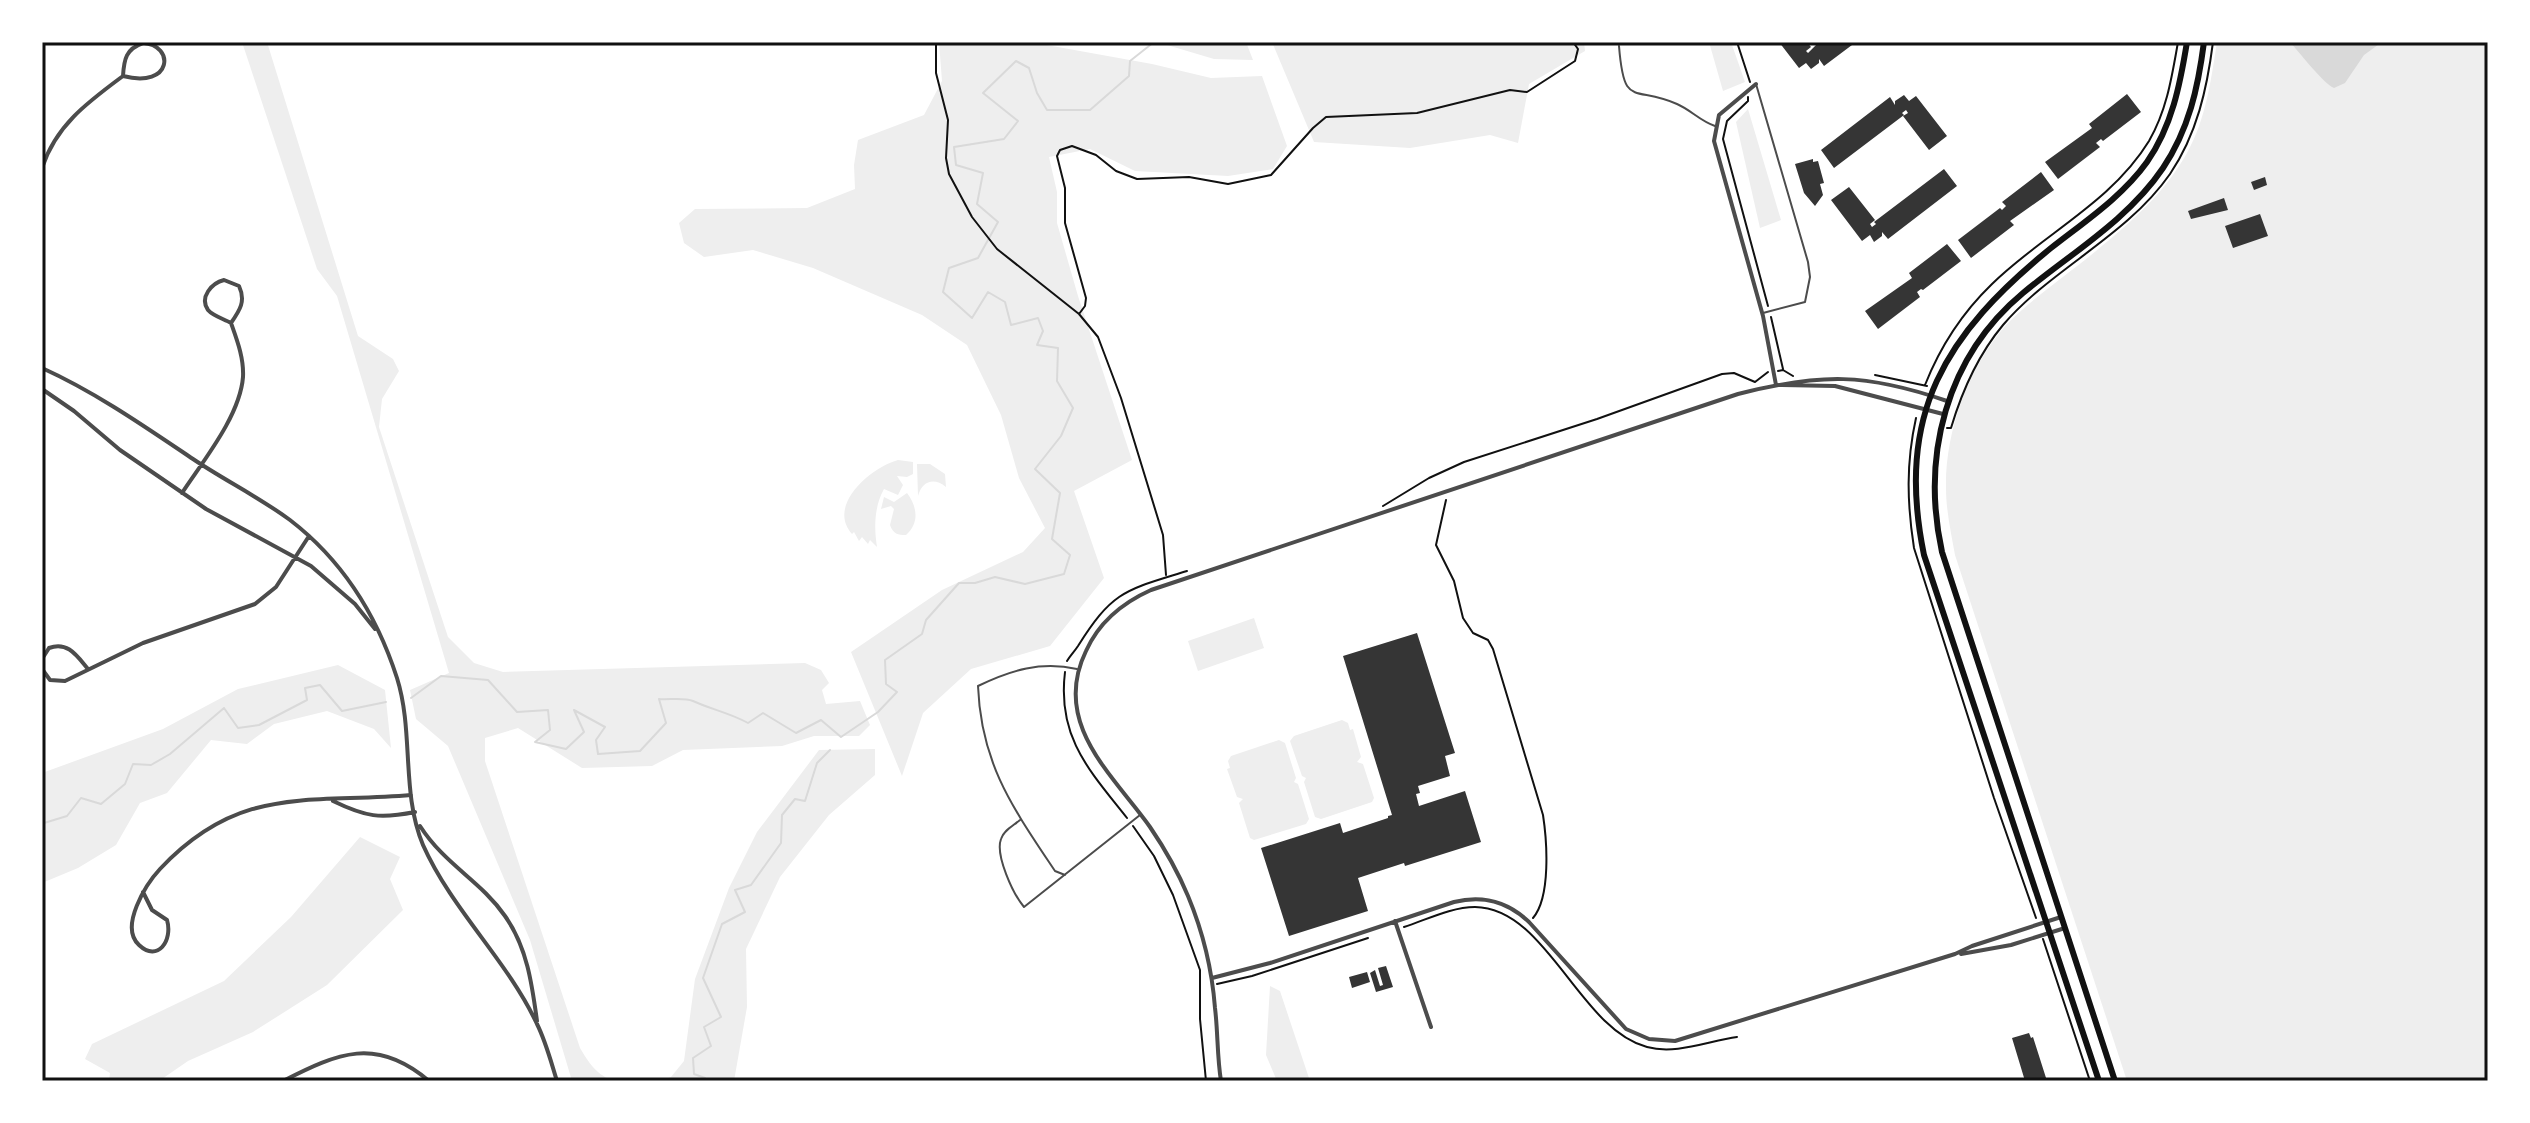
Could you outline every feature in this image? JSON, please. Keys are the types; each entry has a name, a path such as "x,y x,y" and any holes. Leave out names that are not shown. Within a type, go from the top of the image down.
{"main road":[{"path":"2099,1081 1924,555 1915,486 1920,421 1962,336 1991,300 2121,192 2146,163 2165,130 2177,99 2187,42"},
{"path":"2115,1081 1942,552 1933,491 1936,447 1946,427 1943,414 1971,352 2003,311 2134,203 2162,169 2186,126 2194,102 2204,42"}],"street":[{"path":"42,168 43,159 75,112 123,76 126,54 132,46 152,43 159,49 164,64 155,78 136,80 123,76"},
{"path":"1756,84 1719,115 1714,141 1762,314 1776,385"},
{"path":"182,493 232,412 241,391 242,362 231,323 243,303 243,293 239,286 224,280 210,288 206,303 209,311 231,323"},
{"path":"42,368 145,427 269,506 309,536 348,579 380,635 396,676 403,705 411,795 422,843 440,877 537,1023"},
{"path":"1221,1081 1212,978 1203,938 1187,895 1168,855 1097,759 1084,735 1077,708 1079,669 1090,642 1105,621 1138,596 1738,394 1800,380 1860,378 1949,398"},
{"path":"1776,385 1835,386 1943,414"},
{"path":"42,389 120,450 182,493 296,556 334,584 380,635"},
{"path":"42,669 50,680 57,683 65,681 177,629 255,604 276,587 309,536"},
{"path":"42,659 49,648 63,646 71,649 88,669"},
{"path":"143,892 152,910 167,920 171,934 167,943 155,951 145,950 133,936 135,912 143,892 185,845 231,816 278,802 411,795"},
{"path":"331,800 369,816 385,818 415,812"},
{"path":"417,821 437,851 505,915 518,939 530,972 537,1023 557,1081"},
{"path":"1212,978 1253,969 1473,898 1493,900 1529,922 1616,1020 1640,1036 1660,1041 1693,1037 2061,917"},
{"path":"1395,921 1431,1027"},
{"path":"1955,954 1996,949 2065,928"},
{"path":"283,1081 325,1060 364,1053 393,1059 429,1081"}],"lane":[{"path":"1619,46 1623,78 1628,88 1645,97 1680,105 1715,126"},
{"path":"1756,84 1810,270 1805,302 1762,314"},
{"path":"1065,875 1055,871 1007,798 984,737 978,686 1025,668 1059,665 1079,669"},
{"path":"1021,820 1006,831 1000,846 1015,897 1024,907 1141,815"}],"path":[{"path":"936,42 936,73 948,120 946,158 949,174 972,217 997,249 1089,322 1098,337 1121,398 1163,535 1166,576 1188,571"},
{"path":"1079,314 1086,298 1065,223 1065,188 1057,156 1060,150 1072,146 1096,155 1116,171 1137,179 1189,177 1228,184 1262,179 1278,168 1326,117 1417,113 1510,90 1527,92 1575,61 1578,49 1573,42"},
{"path":"1383,505 1464,462 1722,374 1734,373 1755,382 1764,373 1783,370 1723,139 1727,121 1748,101 1750,82 1737,42"},
{"path":"1932,392 1925,386 1934,363 1956,328 1988,288 2106,193 2136,160 2150,139 2167,100 2178,42"},
{"path":"1949,398 1961,399"},
{"path":"1946,427 1959,405"},
{"path":"1445,494 1446,505 1436,545 1454,581 1463,618 1473,633 1488,640 1493,649 1543,815 1547,840 1541,909 1523,928"},
{"path":"1398,929 1462,908 1497,910 1523,928 1612,1028 1633,1043 1657,1049 1677,1049 1737,1037"},
{"path":"1213,985 1252,976 1373,935"},
{"path":"2045,945 2090,1081"}],"shaded area":[{"path":"242,42 267,42 358,336 393,359 399,371 382,399 379,427 448,637 474,663 503,672 805,663 821,670 829,683 822,690 826,704 860,701 870,725 859,736 814,736 782,746 683,750 652,766 582,768 518,728 485,738 485,761 580,1048 598,1072 615,1081 572,1081 530,940 448,746 416,719 410,690 449,673 337,296 317,269"},
{"path":"939,42 1030,42 1211,78 1262,76 1287,146 1273,169 1228,176 1135,171 1090,149 1049,157 1057,192 1057,223 1132,460 1074,491 1104,578 1050,646 971,669 923,713 902,776 851,652 942,590 1023,552 1045,528 1019,478 1001,415 967,345 922,315 813,268 753,250 704,257 684,243 679,223 695,209 807,208 855,189 854,165 858,140 924,115 942,81"},
{"path":"1157,42 1246,42 1253,60 1214,59"},
{"path":"1272,42 1584,42 1585,51 1529,84 1518,143 1490,135 1410,148 1314,142"},
{"path":"1709,42 1731,42 1745,82 1723,91"},
{"path":"2217,42 2488,42 2488,1081 2127,1081 1955,555 1947,505 1947,467 1961,402 1980,361 2006,325 2122,229 2168,182 2199,127"},
{"path":"2290,42 2382,42 2364,55 2345,83 2334,88 2318,75"},
{"path":"1748,109 1781,220 1760,228 1736,122"},
{"path":"898,460 913,462 913,474 897,476 903,485 898,495 884,489 876,518 877,547 870,540 868,544 862,537 859,541 845,523 848,500 876,470"},
{"path":"917,464 930,464 945,474 946,487 929,482 922,487 918,496"},
{"path":"907,493 915,509 915,520 906,535 901,535 894,532 890,525 894,509 891,506 881,509 884,497 894,502"},
{"path":"1254,618 1264,648 1198,671 1188,641"},
{"path":"338,665 385,690 391,748 374,729 327,711 274,724 247,744 211,740 167,793 140,803 116,845 78,868 42,883 42,773 163,729 238,689"},
{"path":"1342,720 1348,723 1350,730 1353,729 1361,757 1357,762 1363,764 1374,798 1372,802 1321,819 1315,817 1304,782 1306,778 1302,776 1290,741 1294,736"},
{"path":"1279,740 1285,743 1296,778 1294,782 1298,784 1309,819 1306,824 1254,840 1250,838 1239,803 1243,799 1237,797 1227,769 1230,768 1228,761 1231,756"},
{"path":"875,749 875,775 829,815 780,877 746,949 747,1007 734,1081 660,1081 671,1077 684,1061 695,979 729,888 757,832 819,750"},
{"path":"360,837 400,857 390,879 403,910 327,985 253,1032 188,1061 159,1081 109,1081 110,1073 85,1059 92,1044 224,981 291,917"},
{"path":"1270,986 1280,991 1310,1081 1277,1081 1266,1055"}],"building":[{"path":"1779,42 1807,42 1811,47 1806,51 1808,53 1819,42 1856,42 1824,66 1819,59 1819,63 1811,69 1806,63 1799,68"},
{"path":"2127,94 2141,112 2096,143 2100,147 2058,179 2045,162 2092,128 2089,124"},
{"path":"1904,95 1909,101 1916,96 1947,136 1929,150 1903,116 1908,113 1906,110 1902,113 1904,115 1834,168 1821,150 1890,97 1895,105 1895,101"},
{"path":"1813,159 1813,162 1818,161 1824,183 1820,184 1823,195 1815,206 1804,193 1795,164"},
{"path":"1944,169 1957,186 1888,239 1882,232 1882,236 1874,242 1870,235 1862,241 1831,200 1849,187 1875,220 1870,224 1872,227 1876,224 1874,222"},
{"path":"2041,172 2054,190 2010,221 2014,225 1971,258 1958,240 2000,208 2002,210 2006,206 2002,202"},
{"path":"2265,177 2267,185 2254,190 2251,182"},
{"path":"2224,198 2228,210 2191,219 2188,211"},
{"path":"2260,214 2268,236 2233,248 2225,226"},
{"path":"1947,244 1961,261 1917,292 1920,297 1878,329 1865,311 1912,278 1909,273"},
{"path":"1417,633 1455,753 1445,756 1450,776 1418,786 1419,806 1465,791 1481,842 1358,878 1368,911 1289,936 1261,848 1340,823 1343,833 1392,815 1343,656"},
{"path":"1386,966 1393,987 1376,992 1370,973 1375,970 1380,986 1383,985 1378,968"},
{"path":"1367,972 1370,982 1352,988 1349,977"},
{"path":"2029,1033 2047,1081 2025,1081 2012,1038"}],"waterway":[{"path":"411,698 441,676 488,680 517,712 548,710 550,730 535,742 566,749 584,732 574,710 605,727 596,740 598,754 640,751 666,723 659,699 689,700 748,723 763,713 796,733 821,720 841,737 878,712 897,692 886,684 885,660 922,634 926,620 959,583 975,583 995,577 1025,584 1064,574 1070,555 1052,539 1060,493 1035,469 1061,436 1073,408 1057,381 1058,348 1037,345 1043,331 1038,318 1011,325 1005,302 988,292 972,318 943,292 949,268 978,258 998,222 977,204 983,173 956,165 954,147 1004,139 1018,121 983,93 1016,61 1029,68 1037,93 1047,110 1090,110 1129,76 1130,61 1154,42"},
{"path":"42,821 67,816 81,798 101,804 125,784 133,764 151,765 170,754 224,708 238,728 259,725 307,700 305,688 320,685 342,711 386,702"},
{"path":"704,1081 705,1078 694,1074 693,1058 711,1046 704,1027 721,1017 703,978 722,924 745,912 735,890 751,885 781,843 782,815 795,799 805,801 817,763 830,750"}]}
